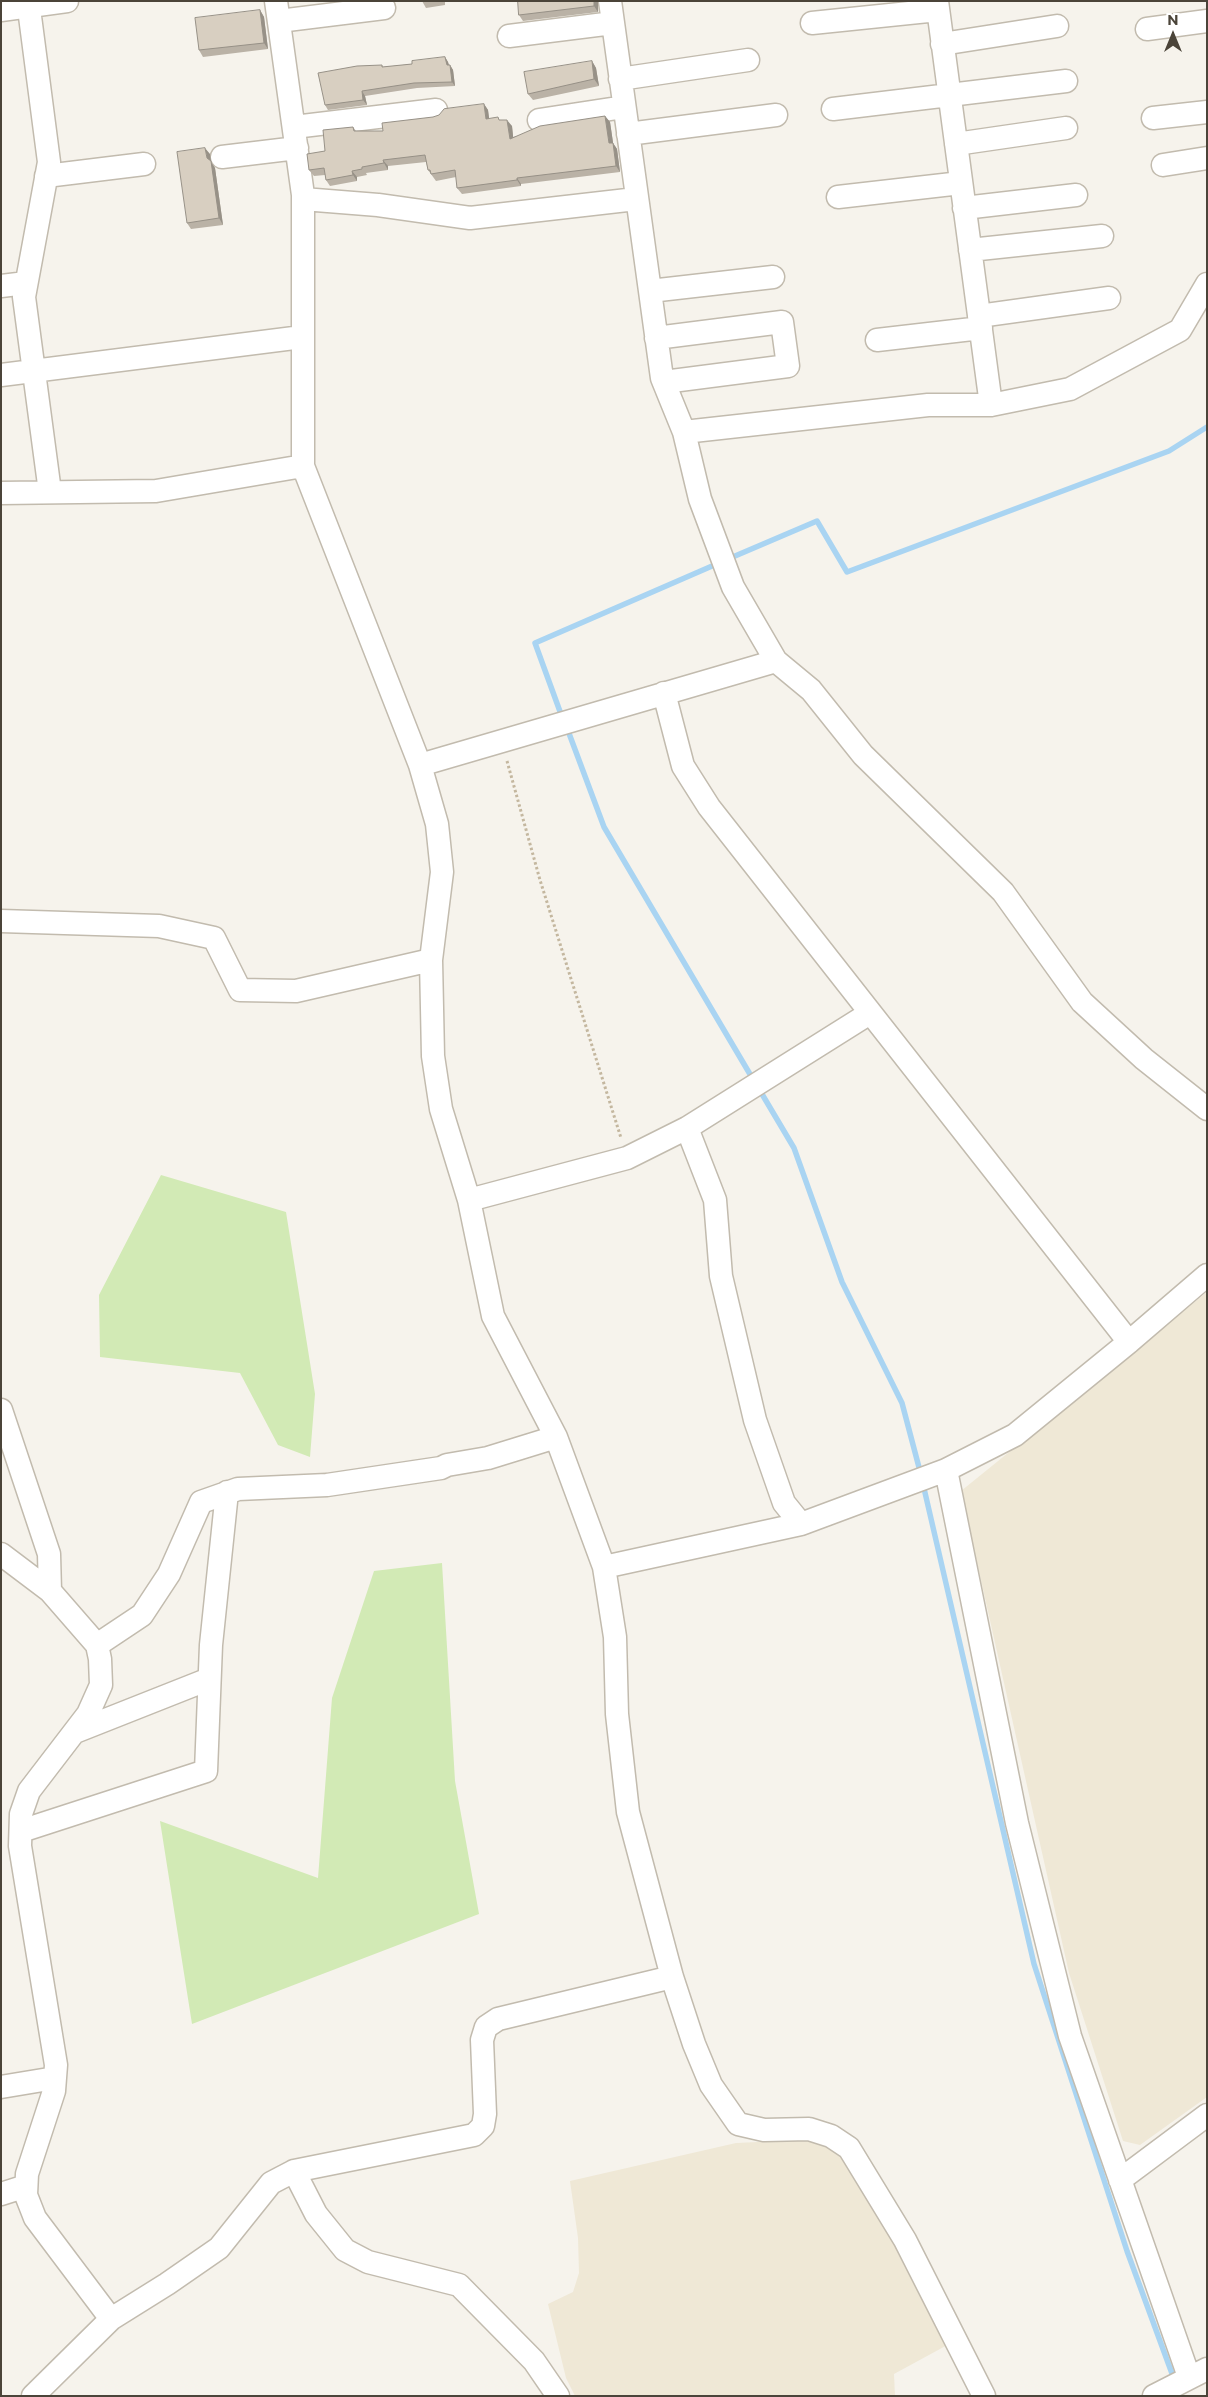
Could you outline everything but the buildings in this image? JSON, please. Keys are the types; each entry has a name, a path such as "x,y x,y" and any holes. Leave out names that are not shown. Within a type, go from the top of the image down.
{"street":[{"path":"1,10 28,4 67,1"},
{"path":"28,4 49,162 24,297 50,492"},
{"path":"812,22 937,5 991,405"},
{"path":"384,8 278,11 303,200 303,466 420,765 437,824 442,872 431,960 433,1056 440,1109 469,1200 493,1316 556,1437 604,1567 615,1637 617,1714 628,1812 672,1977 694,2044 711,2085 738,2124 764,2130 809,2129 831,2136 849,2148 905,2240 984,2396"},
{"path":"509,36 611,12 636,199 664,382 684,432 700,499 733,587 776,661 811,690 863,755 1003,892 1082,1002 1144,1059 1207,1109"},
{"path":"1147,29 1207,21"},
{"path":"942,44 1057,26"},
{"path":"620,78 748,60"},
{"path":"833,109 1066,81"},
{"path":"540,120 624,107"},
{"path":"222,157 295,138 436,110"},
{"path":"1153,118 1207,112"},
{"path":"628,134 776,115"},
{"path":"956,144 1066,128"},
{"path":"1163,165 1207,158"},
{"path":"46,176 144,164"},
{"path":"838,197 961,183"},
{"path":"964,208 1076,195"},
{"path":"303,200 378,205 470,218 636,199"},
{"path":"970,250 1102,236"},
{"path":"650,291 773,277"},
{"path":"1,286 26,283"},
{"path":"684,432 928,405 991,405 1070,389 1180,330 1207,284"},
{"path":"877,340 1109,298"},
{"path":"656,338 782,322 788,366 664,382"},
{"path":"1,375 302,337"},
{"path":"1,493 156,491 303,466"},
{"path":"420,765 776,661"},
{"path":"664,693 683,766 708,807 1129,1342"},
{"path":"1,921 159,926 214,938 240,990 296,991 431,960"},
{"path":"469,1200 627,1158 686,1128 870,1013"},
{"path":"686,1128 715,1200 720,1276 755,1420 784,1503 801,1524"},
{"path":"604,1567 801,1524 946,1470 1015,1435 1129,1342 1207,1275"},
{"path":"1,1410 48,1554 50,1590"},
{"path":"97,1645 142,1615 170,1574 201,1502 238,1490 327,1485 441,1468 447,1465 488,1458 556,1437"},
{"path":"946,1470 1017,1823 1070,2036 1120,2180 1198,2373 1154,2396"},
{"path":"20,1831 206,1771 213,1626 227,1492"},
{"path":"2,1554 50,1590 97,1645 101,1685 88,1714 29,1791 21,1814 20,1846 56,2066 54,2091 27,2174 26,2196 36,2218 111,2319"},
{"path":"75,1732 210,1679"},
{"path":"33,2396 111,2319 167,2284 219,2248 271,2183 294,2171 474,2135 484,2126 482,2040 486,2028 498,2019 672,1977"},
{"path":"1,2087 55,2078"},
{"path":"1120,2180 1207,2115"},
{"path":"294,2171 316,2214 345,2250 368,2262 459,2285 534,2361 558,2396"},
{"path":"1,2194 26,2186"}],"path":[{"path":"501,741 542,890 627,1158"}],"shaded area":[{"path":"1207,1292 1207,2097 1140,2145 1123,2141 1069,1973 961,1491"},
{"path":"823,2139 850,2164 951,2343 894,2374 895,2396 575,2396 566,2378 548,2304 573,2292 579,2273 578,2238 570,2181 736,2143"}],"green space":[{"path":"161,1175 286,1212 315,1394 310,1457 278,1445 240,1373 100,1357 99,1295"},
{"path":"442,1563 455,1781 479,1914 192,2024 160,1821 318,1878 332,1698 374,1571"}],"waterway":[{"path":"728,559 817,521 847,572 1169,451 1207,427"},
{"path":"562,717 535,643 719,563"},
{"path":"567,728 604,827 754,1081"},
{"path":"759,1089 794,1148 842,1282 902,1403 921,1475"},
{"path":"923,1484 1034,1964 1127,2251 1174,2379"}]}
